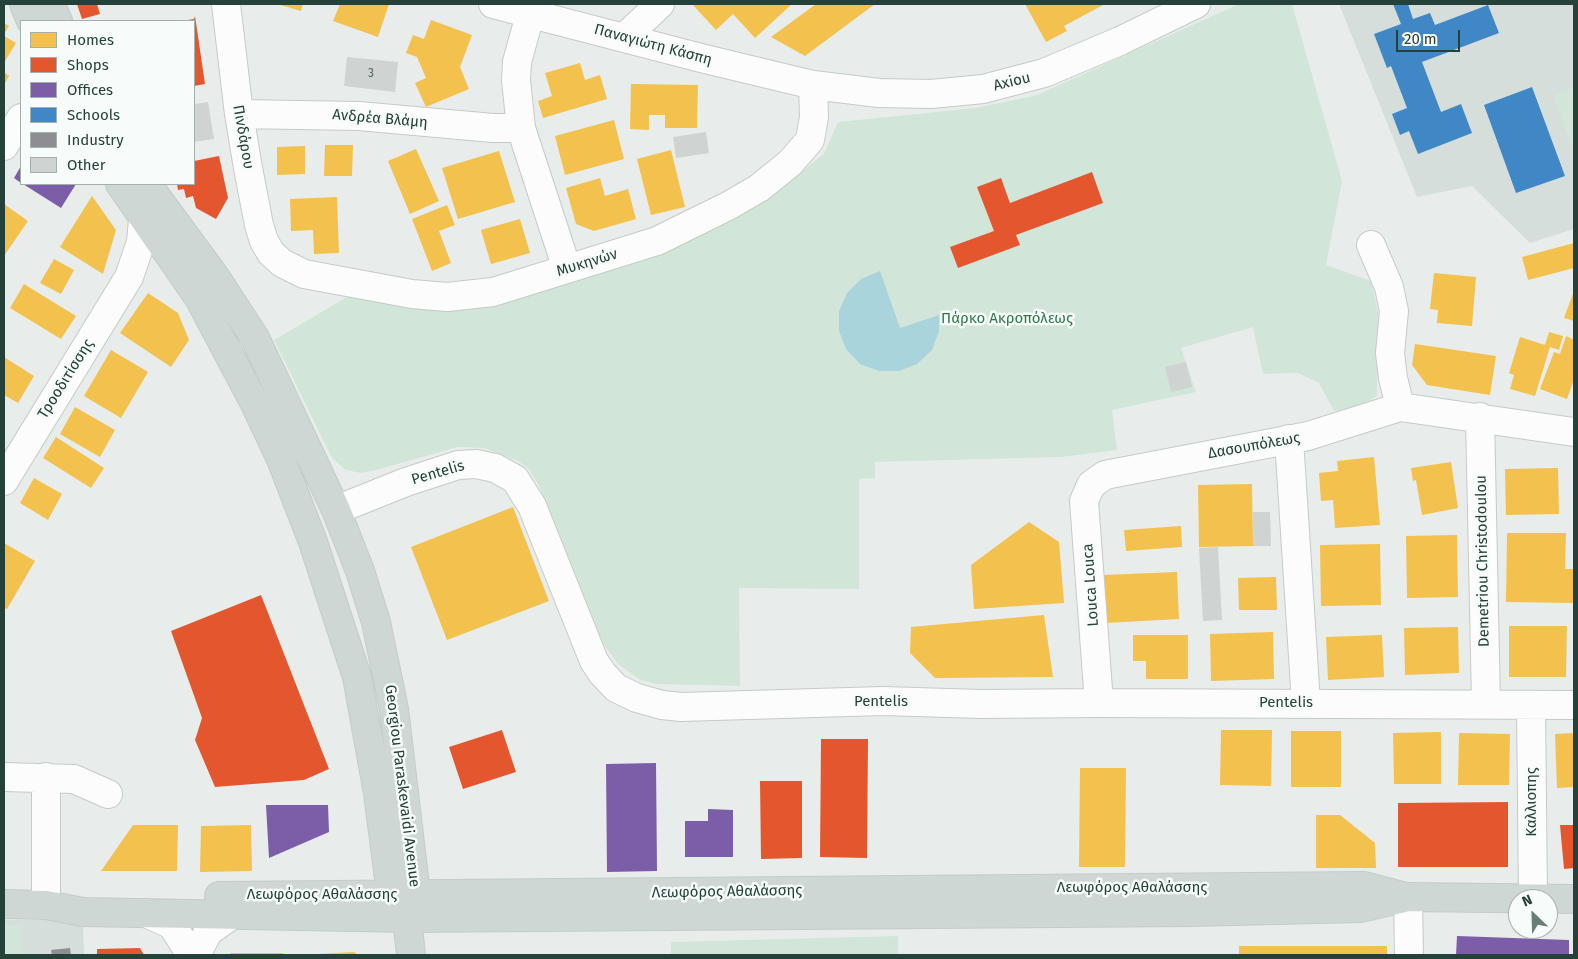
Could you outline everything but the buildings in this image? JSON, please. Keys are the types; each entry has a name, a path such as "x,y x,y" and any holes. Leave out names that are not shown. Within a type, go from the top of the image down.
{"main road":[{"path":"24,4 31,20"},
{"path":"50,4 58,20"},
{"name":"Georgiou Paraskevaidi Avenue","path":"121,185 199,298 263,420 281,459 328,584 358,685 378,793 405,902"},
{"name":"Georgiou Paraskevaidi Avenue","path":"148,185 216,278 255,338 336,510 360,571 376,622 386,667 400,753 405,902"},
{"name":"Λεωφόρος Αθαλάσσης","path":"46,905 85,896 1142,912 1341,909 1361,908 1408,898 1508,898"},
{"name":"Λεωφόρος Αθαλάσσης","path":"1558,899 1574,899"},
{"path":"405,902 411,955"},
{"name":"Λεωφόρος Αθαλάσσης","path":"4,904 46,905 83,912 233,914 405,902"}],"street":[{"name":"Πινδάρου","path":"226,4 239,114 264,241 271,253 282,263"},
{"name":"Παναγιώτη Κάσπη","path":"493,4 530,15 813,85"},
{"path":"625,37 660,4"},
{"name":"Axiou","path":"813,85 879,93 931,94 983,89 1010,84 1044,73 1120,41 1196,4"},
{"path":"530,15 517,62 517,94 521,128 567,269"},
{"name":"Μυκηνών","path":"282,263 304,274 412,294 447,297 493,292 658,241 760,188 790,163 810,140 814,117 813,85"},
{"name":"Ανδρέα Βλάμη","path":"239,114 359,116 493,128 521,128"},
{"path":"4,146 20,120"},
{"name":"Τροοδιτίσσης","path":"4,481 129,277 141,242 144,220"},
{"path":"1372,245 1389,287 1394,311 1390,353 1393,378 1400,407"},
{"path":"129,277 157,264 179,268"},
{"name":"Δασουπόλεως","path":"1105,475 1308,436 1400,407 1574,432"},
{"name":"Demetriou Christodoulou","path":"1480,417 1486,704"},
{"path":"1289,439 1306,704"},
{"name":"Pentelis","path":"336,510 414,479 458,465 476,464 495,468 515,479 532,506 594,661 616,688 637,698 662,705 681,707 883,701 981,704 1574,705"},
{"name":"Louca Louca","path":"1099,703 1084,500 1091,485 1105,475"},
{"name":"Καλλιοπης","path":"1531,706 1533,889"},
{"path":"4,777 74,779 108,794"},
{"path":"46,777 46,905"},
{"path":"1408,898 1409,955"},
{"path":"146,912 172,925 191,955"},
{"path":"196,955 208,932 233,914"}],"shaded area":[{"path":"1339,4 1574,4 1574,229 1530,243 1472,186 1417,197"},
{"path":"4,920 83,920 84,955 4,955"}],"green space":[{"name":"Πάρκο Ακροπόλεως","path":"1239,4 1292,4 1342,181 1326,265 1371,281 1378,311 1377,396 1360,406 1334,411 1319,383 1298,373 1263,374 1253,327 1181,348 1196,392 1112,410 1117,450 1061,457 875,462 875,478 859,479 859,589 739,588 740,686 656,684 639,679 618,664 602,642 539,486 529,469 518,461 484,448 458,447 376,470 361,473 346,470 332,458 274,340 349,296 398,306 448,310 496,304 660,255 733,219 768,198 824,154 838,122 976,108 1037,95"},
{"path":"1574,87 1574,152 1553,95"},
{"path":"4,925 22,925 22,955 4,955"},
{"path":"898,936 898,955 671,955 671,942"}],"water":[{"path":"880,271 900,328 939,315 939,331 932,350 917,364 899,371 879,371 860,364 846,349 839,331 839,311 847,293 861,279"}]}
